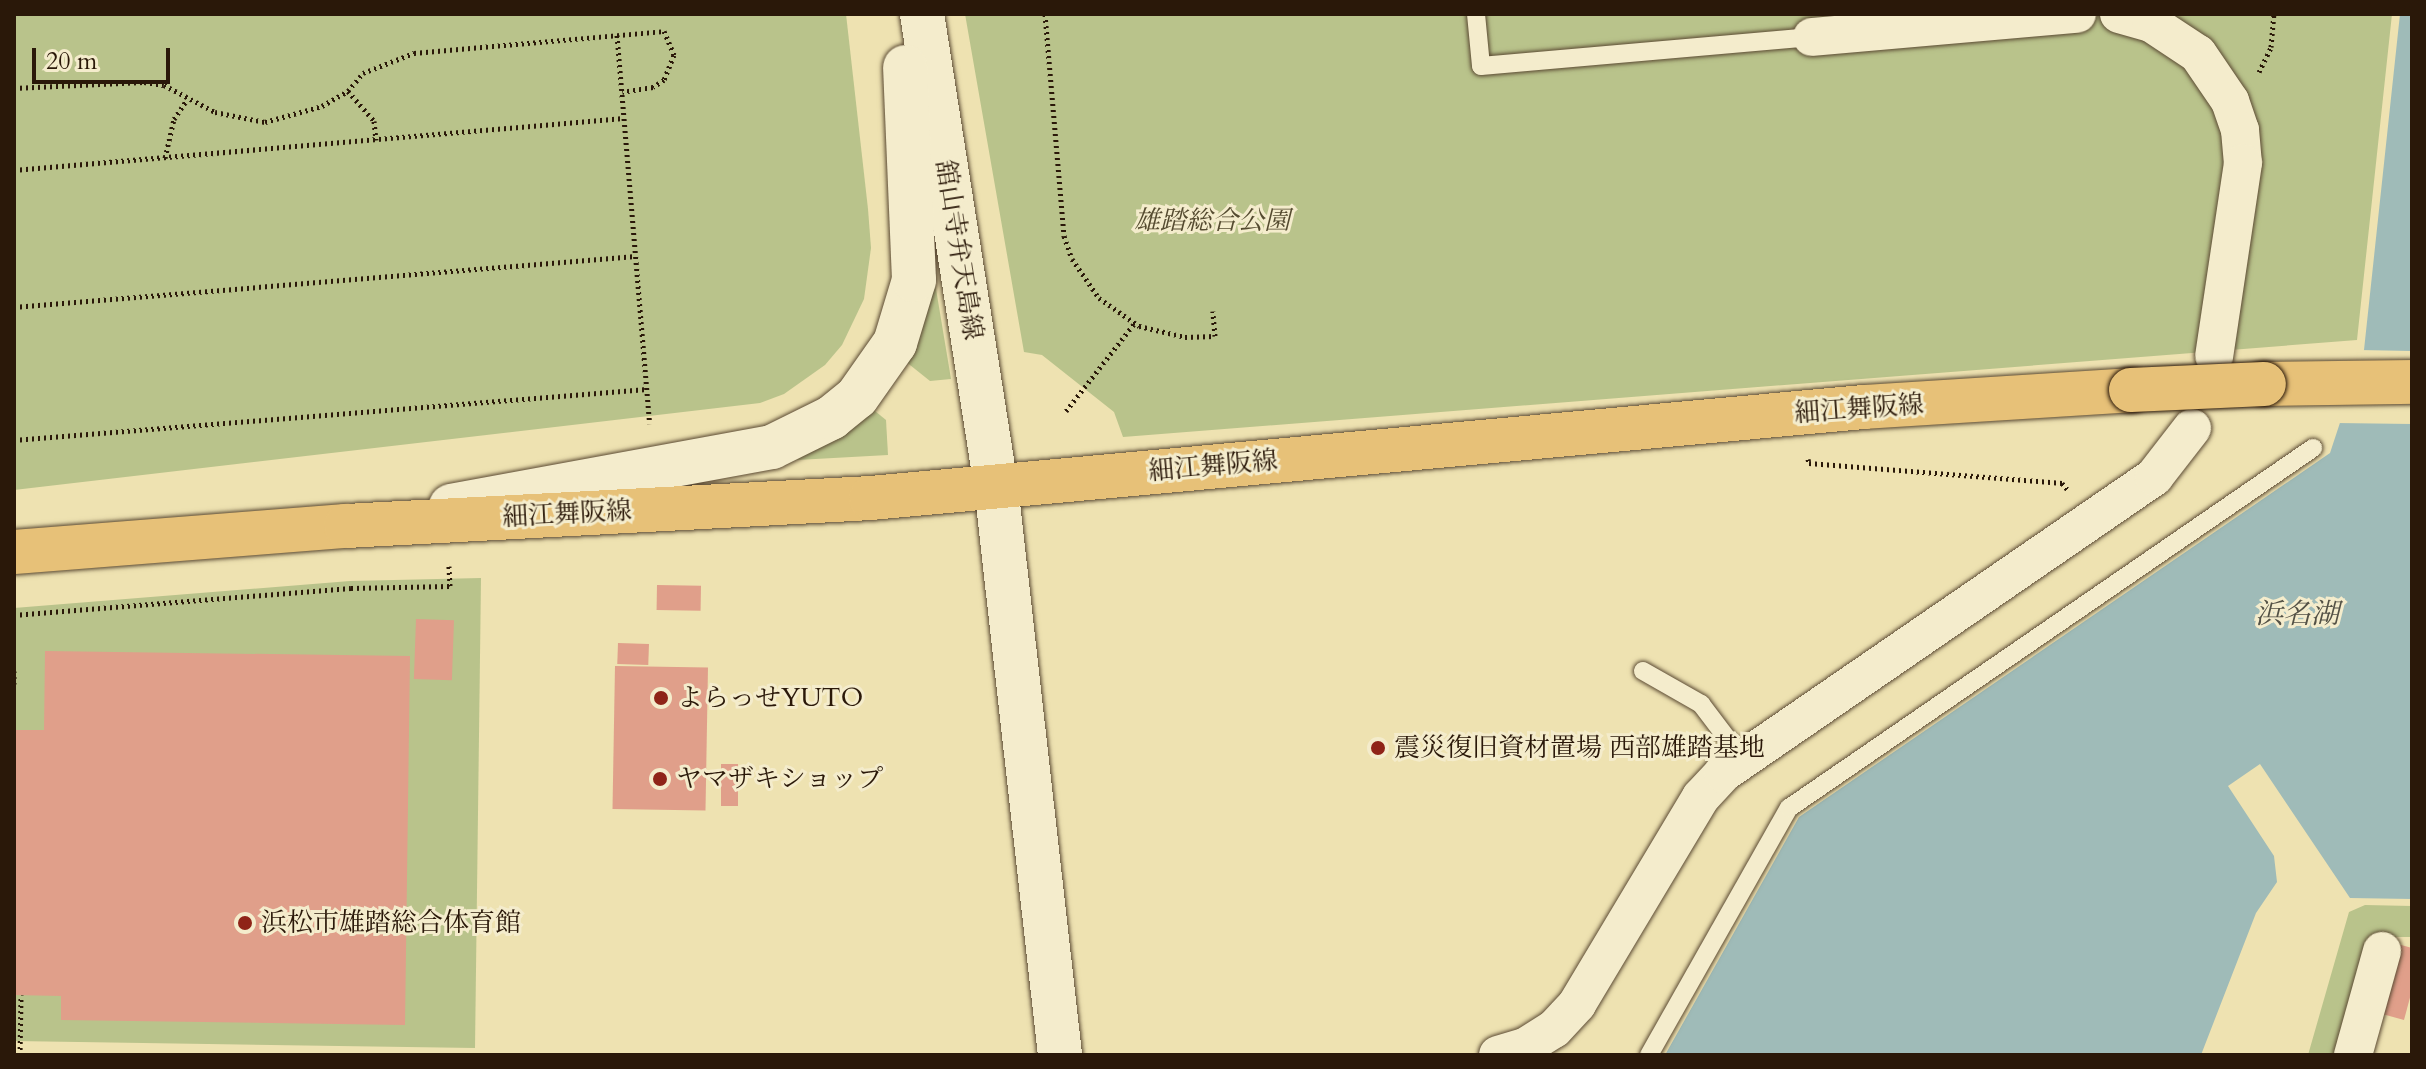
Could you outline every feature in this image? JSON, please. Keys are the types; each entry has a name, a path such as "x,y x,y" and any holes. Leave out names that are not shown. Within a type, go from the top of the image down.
{"main road":[{"path":"346,526 772,447 831,418 857,397 895,343 914,280 902,14"},
{"name":"舘山寺弁天島線","path":"922,14 996,486 1060,1055"},
{"name":"細江舞阪線","path":"14,552 346,526 996,486 1864,407 2324,381 2412,382"}],"street":[{"path":"1812,37 2077,14"},
{"path":"2119,14 2179,38 2215,74 2230,101 2243,163 2214,356"},
{"path":"1498,1055 1525,1047 1554,1029 1577,1004 1701,797 1742,758 2154,477 2192,428"},
{"path":"2353,1055 2382,951"}],"lane":[{"path":"1476,14 1481,66 1812,37"},
{"path":"1649,1055 1789,808 2313,448"},
{"path":"1643,671 1701,704 1742,758"}],"path":[{"path":"1045,14 1064,236 1084,280 1134,324 1161,334 1215,336 1213,311"},
{"path":"2230,101 2261,69 2271,47 2274,14"},
{"path":"14,88 144,82 164,85 187,100 238,120 265,122 297,116 348,91 363,73 414,53 664,31 674,55 671,69 653,87 622,92"},
{"path":"617,35 650,433"},
{"path":"348,91 374,121 376,140"},
{"path":"165,158 174,119 187,100"},
{"path":"14,170 624,118"},
{"path":"14,307 636,256"},
{"path":"1066,411 1134,324"},
{"path":"14,440 647,389"},
{"path":"1807,450 1809,463 2062,483 2070,494"},
{"path":"14,615 351,588 450,586 448,565"},
{"path":"14,671 14,684"},
{"path":"20,1055 21,995"}],"green space":[{"path":"14,14 846,14 871,248 864,299 842,345 825,365 784,394 760,403 14,490"},
{"name":"雄踏総合公園","path":"965,14 2392,14 2357,340 1123,437 1114,412 1042,355 1024,352"},
{"path":"935,283 951,379 930,381 905,361"},
{"path":"870,407 886,420 888,455 797,460"},
{"name":"浜松市雄踏総合体育館","path":"481,578 475,1048 14,1041 14,608 350,581"},
{"path":"2365,905 2412,906 2412,937 2386,937 2339,1055 2308,1055 2349,912"}],"water":[{"name":"浜名湖","path":"2400,14 2412,14 2412,899 2350,898 2260,764 2228,786 2274,856 2277,882 2256,913 2201,1055 1665,1055 1799,817 2330,453 2364,350"}],"pier":[{"path":"2359,350 2412,351 2412,424 2336,423"}],"building":[{"path":"657,585 701,586 701,611 657,610"},
{"path":"416,619 454,620 452,680 414,679"},
{"path":"618,643 649,644 648,665 617,664"},
{"name":"浜松市雄踏総合体育館","path":"45,651 410,656 405,1025 61,1020 61,996 14,995 14,730 44,730"},
{"path":"615,666 708,668 705,811 613,809"},
{"path":"721,764 738,764 738,806 721,806"},
{"path":"2394,943 2412,948 2412,990 2404,1020 2375,1012"}],"place":[{"name":"よらっせYUTO","path":"661,698"},
{"name":"震災復旧資材置場 西部雄踏基地","path":"1378,748"},
{"name":"ヤマザキショップ","path":"660,779"},
{"name":"浜松市雄踏総合体育館","path":"245,923"}]}
